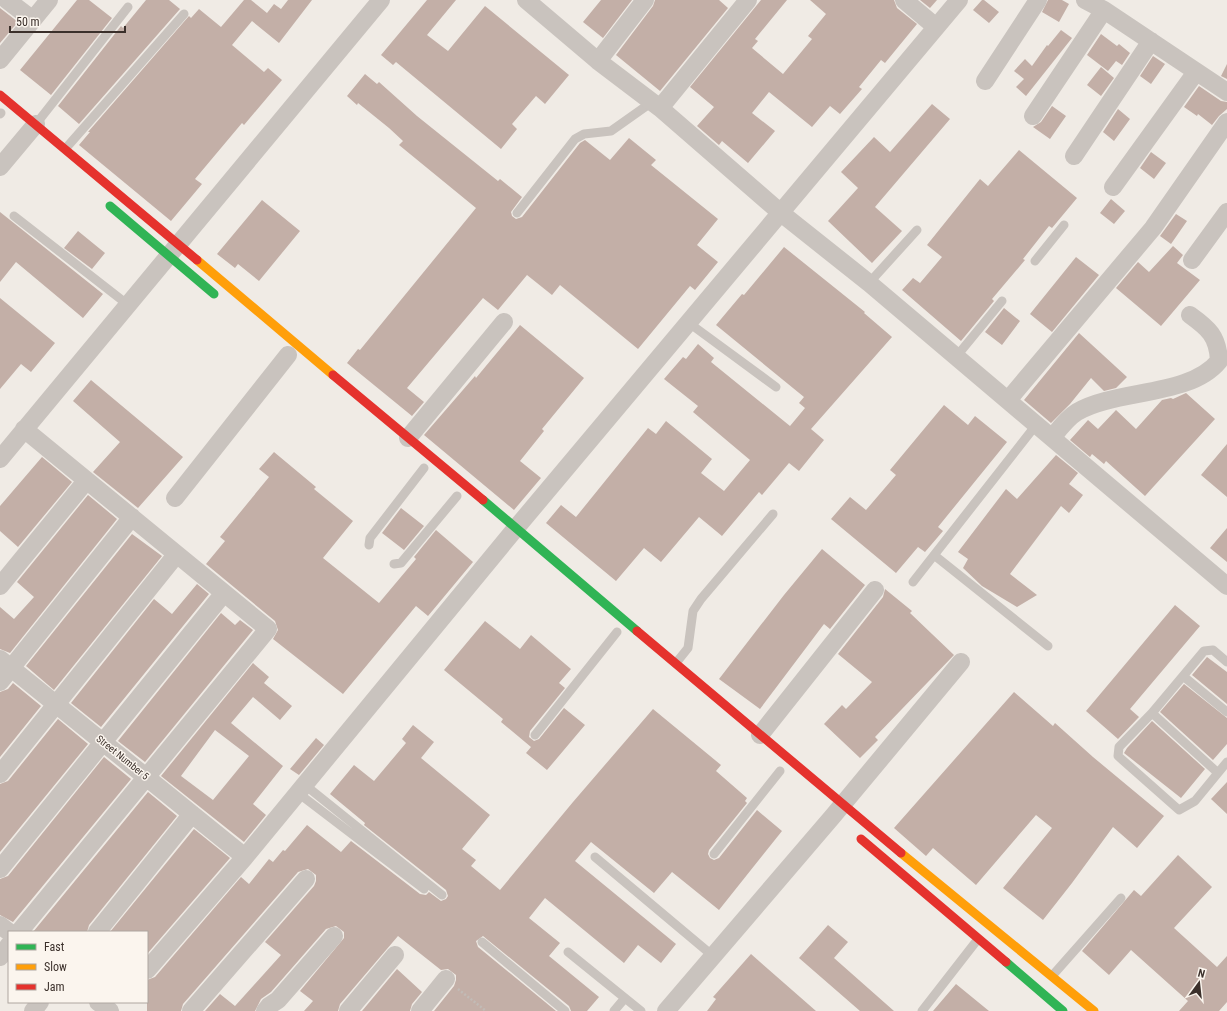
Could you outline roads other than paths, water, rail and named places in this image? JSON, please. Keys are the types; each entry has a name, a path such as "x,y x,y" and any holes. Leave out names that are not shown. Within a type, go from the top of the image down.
{"street":[{"path":"7,0 33,20"},
{"path":"0,60 49,0"},
{"path":"0,459 172,249 381,0"},
{"path":"598,61 645,0"},
{"path":"656,105 748,0"},
{"path":"904,0 936,27"},
{"path":"148,969 245,857 509,536 958,0"},
{"path":"985,81 1038,0"},
{"path":"1085,0 1104,10 1227,92"},
{"path":"528,1 598,61 656,105 781,213 869,283 1227,586"},
{"path":"1033,116 1104,10"},
{"path":"1074,156 1151,41"},
{"path":"1113,187 1196,72"},
{"path":"0,94 29,132 66,148 172,249 222,300"},
{"path":"1008,400 1153,228 1227,122"},
{"path":"0,167 29,132"},
{"path":"103,200 172,249 408,438 509,536 676,663 760,735 836,813 921,869 1094,1011"},
{"path":"1192,260 1227,212"},
{"path":"1052,438 1076,413 1089,406 1180,383 1212,370 1219,361 1219,350 1216,340 1208,328 1190,315"},
{"path":"408,438 504,322"},
{"path":"175,498 288,355"},
{"path":"20,931 268,629 24,430"},
{"path":"0,586 86,481"},
{"path":"4,670 132,518"},
{"path":"0,774 176,555"},
{"path":"760,735 875,590"},
{"path":"0,869 224,593"},
{"path":"666,1011 836,813 961,662"},
{"name":"Street Number 5","path":"4,670 57,703 245,857"},
{"path":"98,931 192,814"},
{"path":"851,831 1062,1011"},
{"path":"910,881 921,869"},
{"path":"191,1011 306,879"},
{"path":"0,924 9,931"},
{"path":"265,1011 268,1006 278,1000 334,936"},
{"path":"0,957 8,946"},
{"path":"348,1011 395,955"},
{"path":"420,1011 446,979"},
{"path":"33,1011 39,1003"},
{"path":"99,1003 111,1011 119,1003"}],"lane":[{"path":"29,132 128,7"},
{"path":"66,148 184,14"},
{"path":"517,212 575,139 584,134 611,131 656,105"},
{"path":"14,216 127,304"},
{"path":"1035,261 1064,225"},
{"path":"869,283 916,230"},
{"path":"956,357 1002,301"},
{"path":"688,323 776,387"},
{"path":"913,582 1036,425"},
{"path":"369,545 370,538 424,468"},
{"path":"394,564 401,564 457,496"},
{"path":"676,663 688,648 693,611 701,599 773,514"},
{"path":"934,555 1048,646"},
{"path":"535,735 617,632"},
{"path":"1227,662 1214,650 1204,651 1152,713 1119,747 1118,756 1179,810 1195,801 1227,762"},
{"path":"1183,676 1227,712"},
{"path":"1152,713 1218,773"},
{"path":"714,854 780,771"},
{"path":"301,789 424,889"},
{"path":"301,789 442,895"},
{"path":"595,857 713,956"},
{"path":"1052,976 1121,898"},
{"path":"922,1011 978,939"},
{"path":"482,942 565,1011"},
{"path":"568,952 642,1011"},
{"path":"614,1011 625,998"}]}
